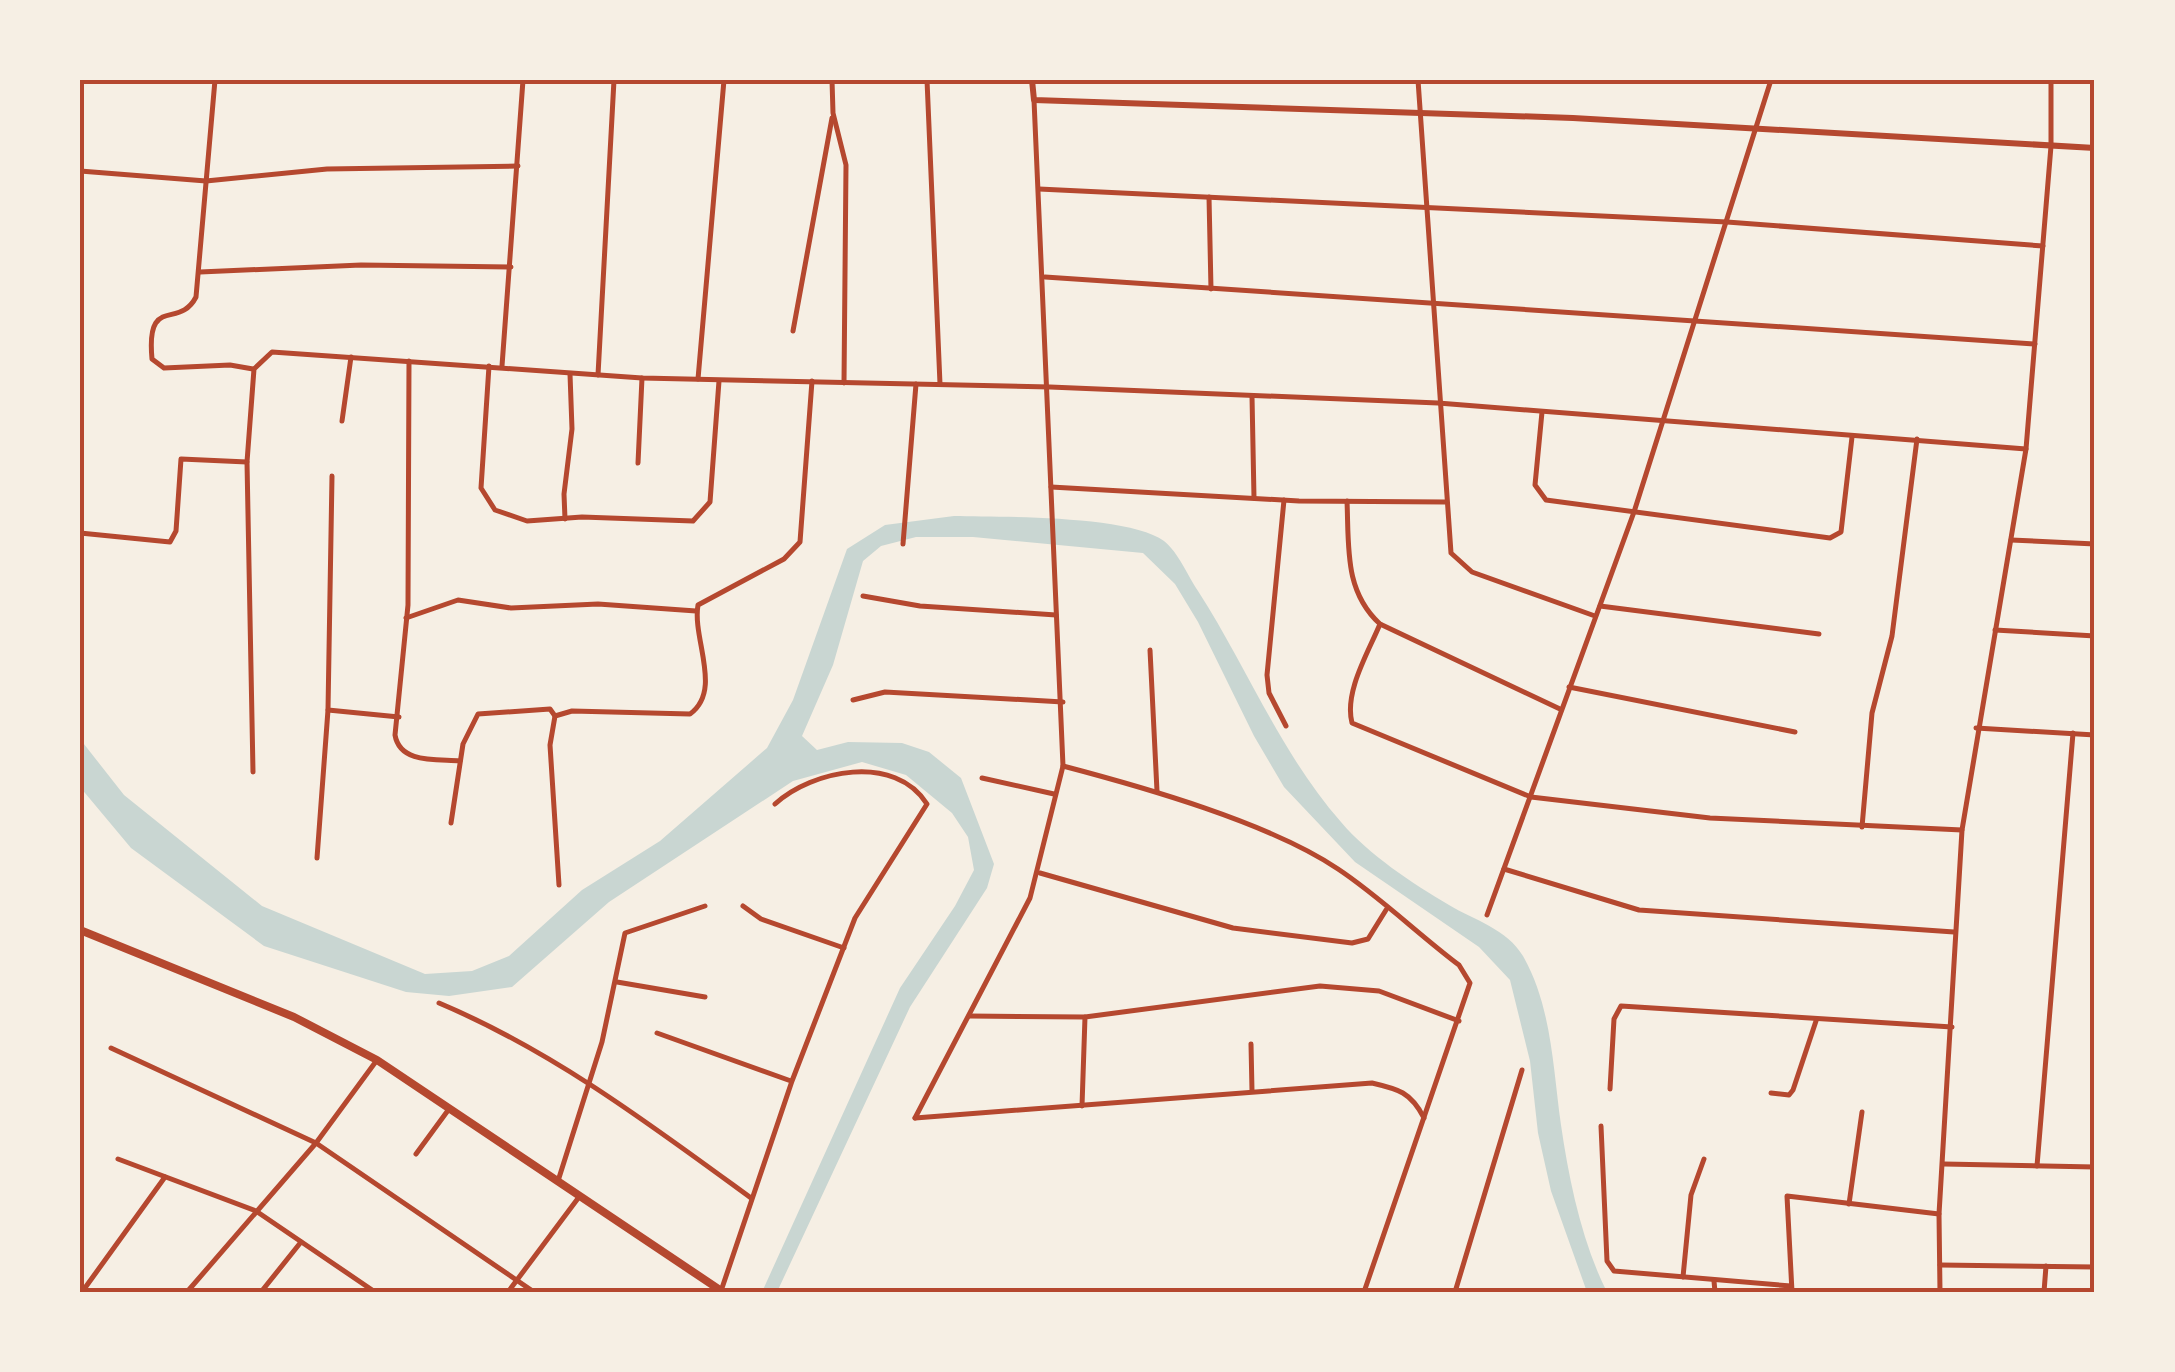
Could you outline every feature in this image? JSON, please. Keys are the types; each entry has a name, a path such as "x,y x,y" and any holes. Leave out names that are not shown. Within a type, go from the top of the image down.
{"main road":[{"path":"80,930 294,1017 377,1060 721,1292"}],"street":[{"path":"215,80 200,272 192,305 154,323 149,332 152,358 164,368 230,365 254,369"},
{"path":"502,367 512,267 522,80"},
{"path":"598,375 614,80"},
{"path":"698,379 724,80"},
{"path":"793,332 832,113 832,80"},
{"path":"927,80 940,384"},
{"path":"1032,80 1045,277 1051,546 1064,766 1054,794 1040,873 916,1118 1372,1083 1399,1088 1416,1101 1424,1118"},
{"path":"1418,80 1451,553 1462,567 1595,616"},
{"path":"1486,915 1634,512 1771,80"},
{"path":"1940,1292 1939,1214 1962,830 1976,728 2026,449 2051,146 2051,80"},
{"path":"1034,100 1754,129 2095,148"},
{"path":"832,113 846,165 844,383"},
{"path":"80,171 206,181 326,169 518,166"},
{"path":"1039,189 1726,222 2042,246"},
{"path":"1209,197 1211,289"},
{"path":"200,272 361,264 512,267"},
{"path":"1045,277 2035,344"},
{"path":"253,772 254,605 247,462 254,369 272,352 642,378 1050,387 1438,403 2026,449"},
{"path":"342,422 351,357"},
{"path":"409,361 406,618 400,717 395,735 402,752 460,761"},
{"path":"489,366 480,488 485,500 518,520 693,521 702,516 710,502 719,381"},
{"path":"566,519 564,494 572,429 570,374"},
{"path":"638,463 642,378"},
{"path":"555,716 572,711 690,714 700,707 706,687 696,611 702,602 790,555 800,542 812,381"},
{"path":"903,544 916,384"},
{"path":"1252,396 1254,498"},
{"path":"1542,412 1538,493 1546,500 1836,536 1841,532 1852,436"},
{"path":"1862,828 1872,712 1892,636 1917,439"},
{"path":"80,533 170,542 176,530 182,459 247,462"},
{"path":"318,858 328,710 332,476"},
{"path":"1051,487 1284,500 1445,502"},
{"path":"1284,500 1268,675 1270,693 1286,726"},
{"path":"1347,502 1355,594 1380,624 1561,709"},
{"path":"2011,540 2095,544"},
{"path":"863,596 920,606 1056,615"},
{"path":"406,618 458,600 511,608 598,604 696,611"},
{"path":"1600,606 1819,634"},
{"path":"1380,624 1354,688 1349,711 1352,722 1531,797 1710,818 1962,830"},
{"path":"1995,630 2095,636"},
{"path":"1150,650 1158,793"},
{"path":"1569,687 1796,732"},
{"path":"852,700 885,692 1063,702"},
{"path":"451,822 460,761 470,724 478,714 550,708 555,716 550,745 559,886"},
{"path":"328,710 400,717"},
{"path":"1976,728 2095,735"},
{"path":"2037,1166 2073,733"},
{"path":"1064,766 1158,793 1313,855 1338,869 1464,972 1470,983 1460,1021 1364,1292"},
{"path":"721,1292 792,1081 855,918 927,804 908,787 858,770 798,786 776,804"},
{"path":"982,778 1054,794"},
{"path":"1503,869 1639,910 1954,932"},
{"path":"1040,873 1233,928 1352,943 1368,939 1386,910"},
{"path":"558,1182 590,1084 617,982 625,934 705,906"},
{"path":"742,906 761,918 844,948"},
{"path":"617,982 704,997"},
{"path":"969,1016 1085,1016 1320,986 1349,986 1379,991 1460,1021"},
{"path":"439,1004 477,1020 590,1084 751,1198"},
{"path":"1610,1089 1614,1018 1621,1006 1952,1027"},
{"path":"1082,1106 1085,1016"},
{"path":"1771,1093 1789,1095 1816,1020"},
{"path":"657,1033 792,1081"},
{"path":"1251,1044 1252,1091"},
{"path":"112,1048 316,1143 534,1292"},
{"path":"187,1292 316,1143 377,1060"},
{"path":"1455,1292 1522,1070"},
{"path":"416,1154 449,1108"},
{"path":"1848,1204 1862,1112"},
{"path":"1601,1126 1607,1260 1620,1273 1791,1289 1784,1198 1939,1214"},
{"path":"118,1158 256,1212 375,1292"},
{"path":"1683,1277 1691,1195 1704,1160"},
{"path":"1944,1164 2095,1167"},
{"path":"82,1292 166,1177"},
{"path":"508,1292 579,1197"},
{"path":"261,1292 302,1242"},
{"path":"1940,1265 2095,1267"},
{"path":"2044,1292 2046,1266"},
{"path":"1714,1281 1715,1292"}],"shaded area":[{"path":"954,516 1094,522 1123,526 1164,541 1216,620 1300,768 1341,822 1392,868 1499,932 1516,947 1533,976 1546,1017 1572,1189 1590,1253 1607,1292 1587,1292 1551,1191 1538,1133 1530,1061 1510,980 1479,947 1355,862 1284,787 1254,736 1198,622 1175,584 1143,553 973,537 916,537 881,546 863,561 833,665 802,736 817,750 848,742 902,743 929,752 961,778 994,864 987,888 910,1007 777,1292 762,1292 900,988 955,906 974,870 968,837 952,813 906,775 862,762 793,781 609,902 512,987 449,996 406,992 264,946 131,848 80,787 80,739 124,795 262,906 425,974 472,971 509,956 582,890 660,841 767,748 793,700 847,549 885,525"}]}
